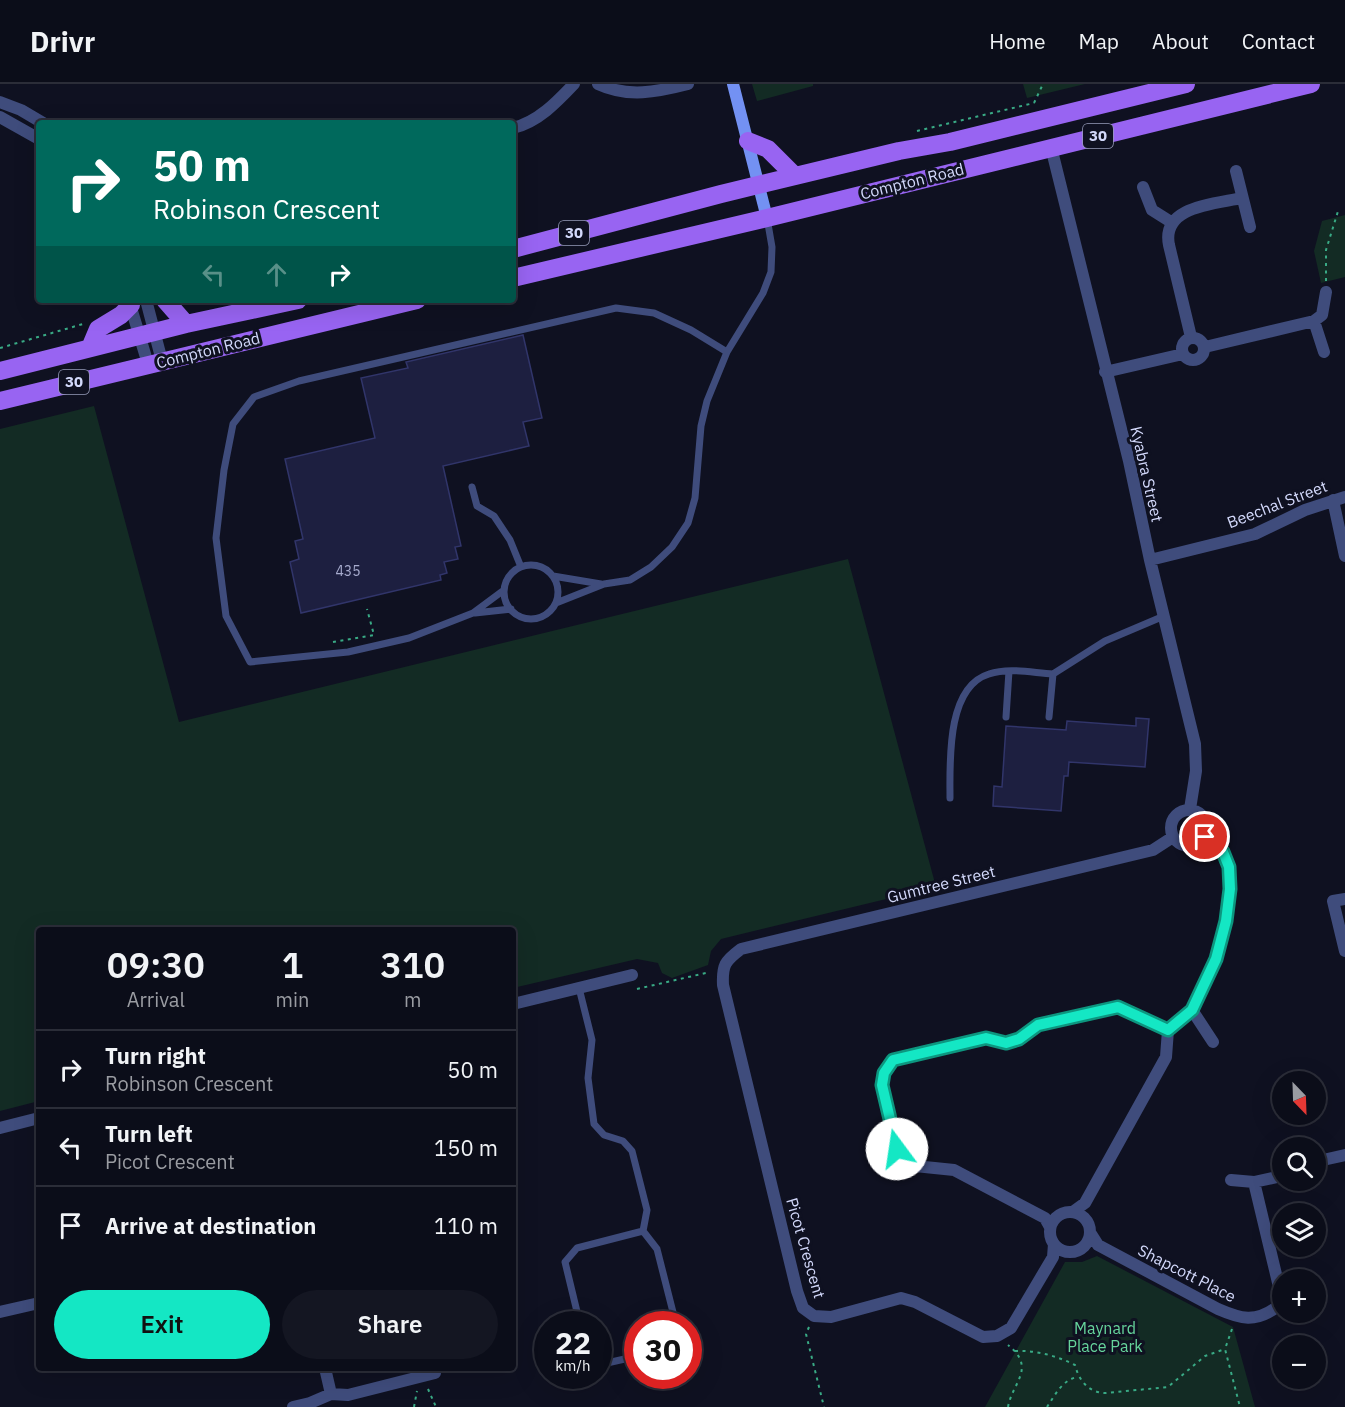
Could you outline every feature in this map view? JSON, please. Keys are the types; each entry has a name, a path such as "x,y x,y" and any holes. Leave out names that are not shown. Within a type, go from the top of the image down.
{"main road":[{"name":"Compton Road","path":"516,248 759,184 899,151 950,142 1186,84"},
{"name":"Compton Road","path":"516,277 1311,84"},
{"path":"748,141 768,149 795,176"},
{"path":"90,348 98,329 121,315 134,303"},
{"path":"168,303 186,324"},
{"name":"Compton Road","path":"0,371 186,324 284,303"},
{"name":"Compton Road","path":"0,401 404,303"}],"street":[{"path":"516,127 523,126 542,114 574,84"},
{"path":"598,84 618,91 644,93 688,84"},
{"path":"733,84 767,218"},
{"path":"0,102 38,120"},
{"path":"0,117 36,137"},
{"name":"Kyabra Street","path":"1051,147 1195,744 1196,771 1190,809"},
{"path":"1236,171 1250,227"},
{"path":"1143,187 1152,210 1171,222"},
{"path":"1191,338 1167,237 1171,222 1178,215 1188,211 1242,198"},
{"path":"1204,347 1314,321 1322,315 1326,292"},
{"path":"135,303 155,362"},
{"path":"1314,321 1324,352"},
{"path":"1191,338 1198,339 1204,347 1203,354 1196,360 1188,359 1183,354 1183,344 1191,338"},
{"path":"1105,372 1183,354"},
{"path":"1339,498 1345,556"},
{"name":"Beechal Street","path":"1150,560 1254,534 1305,510 1339,498"},
{"path":"1190,809 1198,812 1206,820 1207,826 1205,837 1191,846 1180,843 1173,837 1171,830 1173,819 1182,811 1190,809"},
{"name":"Gumtree Street","path":"722,969 729,957 741,949 1153,850 1173,837"},
{"path":"1079,1214 1166,1057 1168,1030 1192,1010 1216,959 1226,921 1230,889 1229,867 1223,852 1205,837"},
{"path":"1345,898 1333,902 1345,951"},
{"name":"Picot Crescent","path":"722,969 726,996 803,1308 814,1316 831,1317 901,1298 915,1302 983,1336 997,1336"},
{"path":"516,1003 632,975"},
{"path":"1050,1220 954,1170 915,1167 904,1161 897,1149 882,1085 884,1073 893,1060 986,1038 1006,1043 1019,1039 1038,1025 1118,1007 1168,1030"},
{"path":"1192,1010 1213,1042"},
{"path":"0,1128 36,1119"},
{"path":"1326,1159 1345,1155"},
{"path":"1231,1180 1254,1182 1272,1178"},
{"name":"Shapcott Place","path":"1092,1241 1236,1317 1254,1318 1267,1314 1277,1307 1280,1292 1254,1182"},
{"path":"1050,1220 1068,1211 1079,1214 1089,1222 1092,1241 1076,1252 1057,1251"},
{"path":"1050,1220 1051,1239 1057,1251"},
{"path":"997,1336 1011,1328 1057,1251"},
{"path":"0,1312 36,1304"},
{"path":"326,1371 331,1394"},
{"path":"293,1407 331,1394 348,1395 435,1372"}],"lane":[{"path":"604,584 553,576 539,566 532,565 521,567 509,577 504,590 505,598 511,609 518,615 533,619 546,614 556,603 604,584 630,580 651,567 672,548 688,523 695,498 701,426 708,401 727,352 764,292 771,272 772,247 767,218"},
{"path":"504,590 473,613 409,638 348,652 250,662 226,616 216,538 224,470 233,424 254,397 298,381 616,308 654,313 691,330 727,352"},
{"path":"472,487 477,506 494,516 510,540 521,567"},
{"path":"553,576 558,591 556,603"},
{"path":"473,613 511,609"},
{"path":"950,798 952,724 965,695 979,678 990,673 1010,671 1053,674 1105,641 1164,616"},
{"path":"1006,717 1010,671"},
{"path":"1049,717 1053,674"},
{"path":"579,988 592,1040 588,1078 594,1124 604,1135 623,1141 632,1151 647,1210 643,1231 657,1249 673,1311"},
{"path":"577,1311 565,1262 577,1248 643,1231"}],"path":[{"path":"1037,120 1034,103 1043,84"},
{"path":"1326,292 1326,250 1339,208"},
{"path":"198,303 202,304"},
{"path":"0,348 77,327 91,320"},
{"path":"329,643 374,635 367,609"},
{"path":"637,989 722,969"},
{"path":"814,1316 806,1334 824,1407"},
{"path":"1236,1317 1225,1348 1240,1407"},
{"path":"997,1336 1015,1351 1023,1367 1019,1384 1008,1407"},
{"path":"1015,1351 1030,1350 1063,1359 1075,1365 1078,1377 1091,1390 1099,1393 1168,1387 1205,1356 1225,1348"},
{"path":"420,1377 432,1395 436,1407"},
{"path":"1047,1407 1070,1378 1078,1377"}],"green space":[{"path":"752,84 813,84 813,86 757,101"},
{"path":"1023,84 1085,84 1027,98"},
{"path":"1345,215 1345,277 1321,283 1314,251 1322,221"},
{"path":"94,406 179,722 848,559 936,887 721,939 711,951 708,965 672,978 662,973 658,963 637,959 516,987 516,927 36,927 36,1102 0,1111 0,429"},
{"name":"Maynard Place Park","path":"1097,1256 1233,1327 1255,1407 985,1407 1065,1262 1082,1262"}],"building":[{"path":"523,335 542,418 523,422 529,446 443,466 461,546 455,547 458,559 444,562 447,573 440,575 441,580 301,613 290,562 299,559 295,541 303,539 285,459 375,438 361,378 408,368 406,362"},
{"path":"1136,718 1149,719 1145,767 1069,762 1068,776 1064,776 1061,811 993,806 994,786 1002,787 1006,726 1066,730 1067,721 1136,726"}],"route":[{"path":"897,1149 882,1085 884,1073 893,1060 986,1038 1006,1043 1019,1039 1038,1025 1118,1007 1168,1030 1192,1010 1216,959 1226,921 1230,889 1229,867 1223,852 1205,837"}]}
